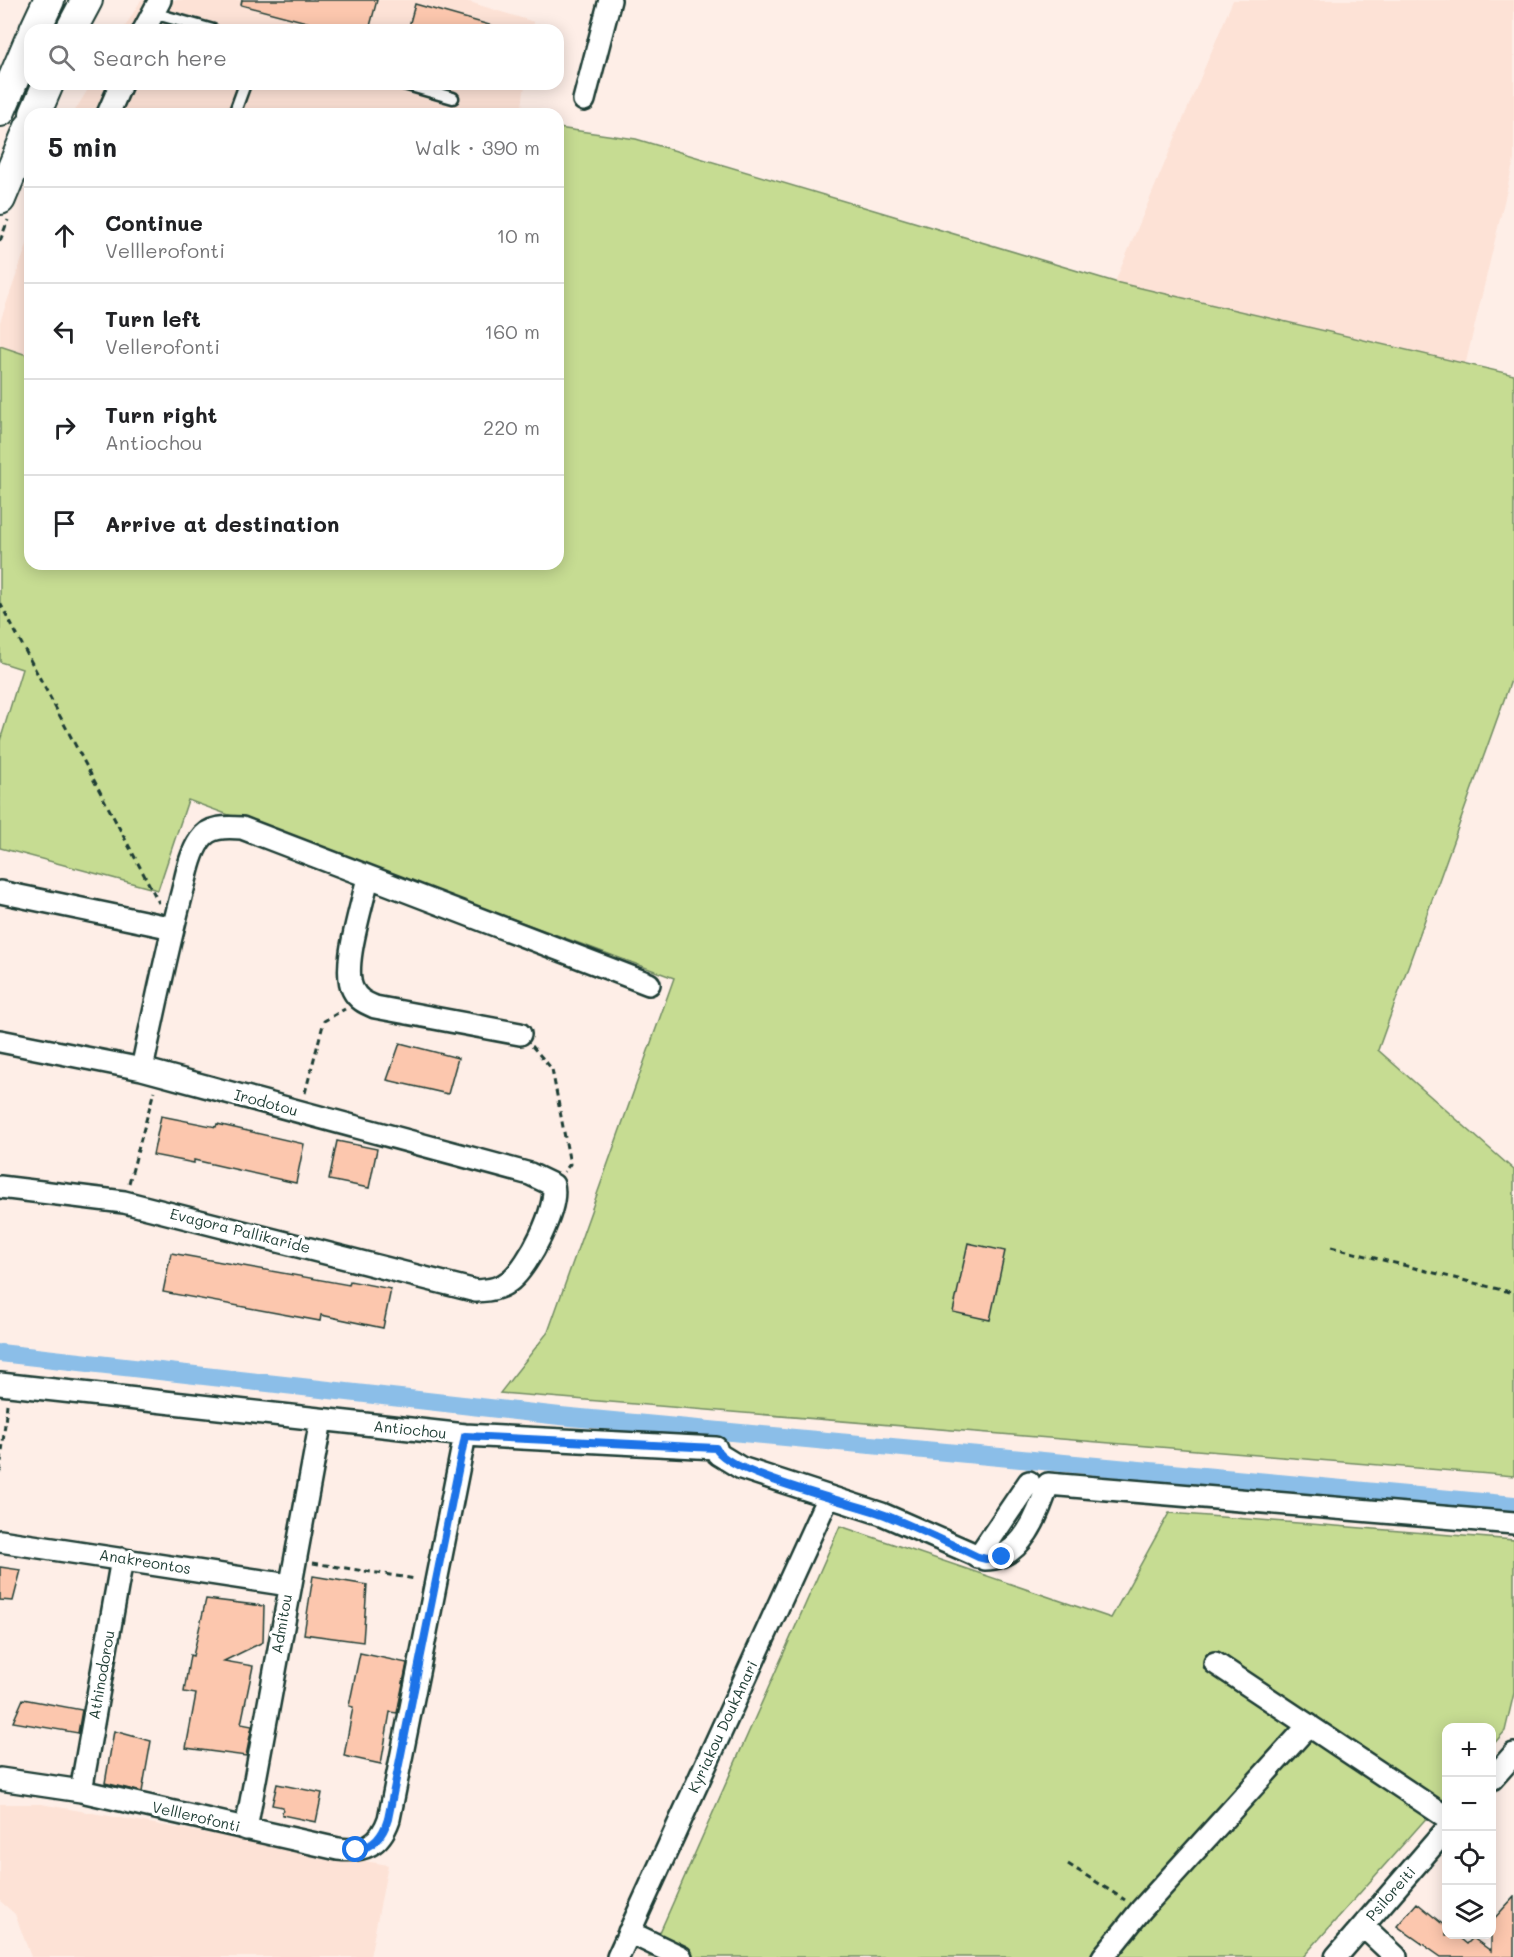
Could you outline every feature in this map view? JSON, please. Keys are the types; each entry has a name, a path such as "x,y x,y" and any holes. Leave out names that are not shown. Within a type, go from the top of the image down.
{"main road":[{"path":"37,24 49,0"},
{"path":"75,24 87,0"},
{"path":"0,111 24,54"},
{"path":"39,108 46,90"},
{"path":"0,199 24,144"}],"street":[{"path":"584,100 610,0"},
{"path":"111,108 118,90"},
{"path":"150,1071 173,928 200,840 208,831 219,828 242,828 649,984"},
{"path":"368,877 349,972 354,991 361,1001 375,1007 520,1034"},
{"path":"0,892 173,928"},
{"name":"Irodotou","path":"0,1041 150,1071 530,1174 553,1185"},
{"name":"Evagora Pallikaride","path":"0,1187 124,1202 477,1291 497,1289 512,1280 524,1265 553,1207 556,1195 553,1185"},
{"name":"Antiochou","path":"5,1384 465,1436 716,1448 718,1454 741,1468 882,1514 986,1559 1002,1557 1017,1545 1032,1523 1038,1483 1514,1523"},
{"name":"Admitou","path":"246,1829 321,1420"},
{"path":"436,1582 465,1436"},
{"name":"Kyriakou DoukAnari","path":"618,1957 828,1497"},
{"name":"Anakreontos","path":"0,1541 289,1585"},
{"name":"Athinodorou","path":"81,1791 122,1559"},
{"name":"Velllerofonti","path":"0,1779 81,1791 246,1829 356,1850 375,1843 384,1831 436,1582"},
{"path":"1215,1663 1442,1814"},
{"path":"1103,1957 1141,1910 1309,1725"},
{"path":"1493,1777 1512,1753"},
{"name":"Psiloreiti","path":"1336,1957 1445,1831"},
{"path":"1363,1926 1396,1957"},
{"path":"629,1932 681,1957"}],"lane":[{"path":"153,14 190,24"},
{"path":"236,108 243,90"},
{"path":"425,90 453,98"}],"path":[{"path":"0,603 173,928"},
{"path":"300,1112 324,1021 361,1001"},
{"path":"520,1034 552,1069 570,1164 553,1185"},
{"path":"124,1202 150,1071"},
{"path":"1331,1247 1514,1293"},
{"path":"0,1472 5,1384"},
{"path":"294,1560 436,1582"},
{"path":"1068,1864 1141,1910"}],"shaded area":[{"path":"141,0 463,0 534,22 534,24 127,24"},
{"path":"1233,0 1514,0 1514,160 1461,383 1115,282"},
{"path":"87,90 524,90 522,108 77,108"},
{"path":"24,253 24,354 0,346 0,322"},
{"path":"0,1804 41,1804 388,1865 370,1957 31,1957 15,1914 0,1901"}],"green space":[{"path":"564,129 636,139 1115,282 1514,375 1514,672 1378,1050 1514,1170 1514,1476 500,1393 548,1332 674,978 188,800 158,890 0,848 0,741 22,669 0,662 0,346 24,354 24,570 564,570"},
{"path":"1169,1513 1514,1540 1514,1693 1505,1731 1496,1741 1496,1723 1442,1723 1442,1801 1303,1957 649,1957 840,1526 1111,1618"}],"building":[{"path":"242,0 377,0 371,24 314,24 241,5"},
{"path":"415,4 486,24 410,24"},
{"path":"400,1043 458,1058 448,1094 387,1080"},
{"path":"161,1116 216,1127 217,1124 304,1144 296,1183 194,1160 194,1163 153,1155"},
{"path":"337,1141 377,1149 369,1188 329,1180"},
{"path":"968,1243 1005,1251 990,1320 953,1312"},
{"path":"171,1253 349,1285 350,1281 391,1289 383,1328 321,1315 320,1321 163,1292"},
{"path":"0,1567 21,1570 13,1601 0,1600"},
{"path":"313,1576 367,1585 363,1642 304,1634"},
{"path":"206,1599 264,1606 263,1642 224,1661 253,1666 241,1724 252,1726 246,1756 186,1748 196,1694 184,1692 190,1655 193,1656"},
{"path":"360,1653 407,1663 397,1713 390,1712 381,1764 344,1756 353,1707 349,1706"},
{"path":"23,1699 82,1710 78,1733 13,1722"},
{"path":"114,1731 151,1741 142,1792 105,1783"},
{"path":"277,1784 322,1793 316,1822 282,1815 283,1807 272,1805"},
{"path":"1514,1897 1514,1957 1441,1957 1397,1926 1417,1903 1442,1924 1442,1939 1461,1939 1467,1944 1474,1939 1491,1951 1491,1939 1496,1939 1496,1917"}],"waterway":[{"path":"0,1353 560,1416 1514,1505"}],"route":[{"path":"356,1850 375,1843 384,1831 388,1819 465,1436 716,1448 718,1454 741,1468 882,1514 938,1537 978,1557 986,1559 1002,1557"}]}
